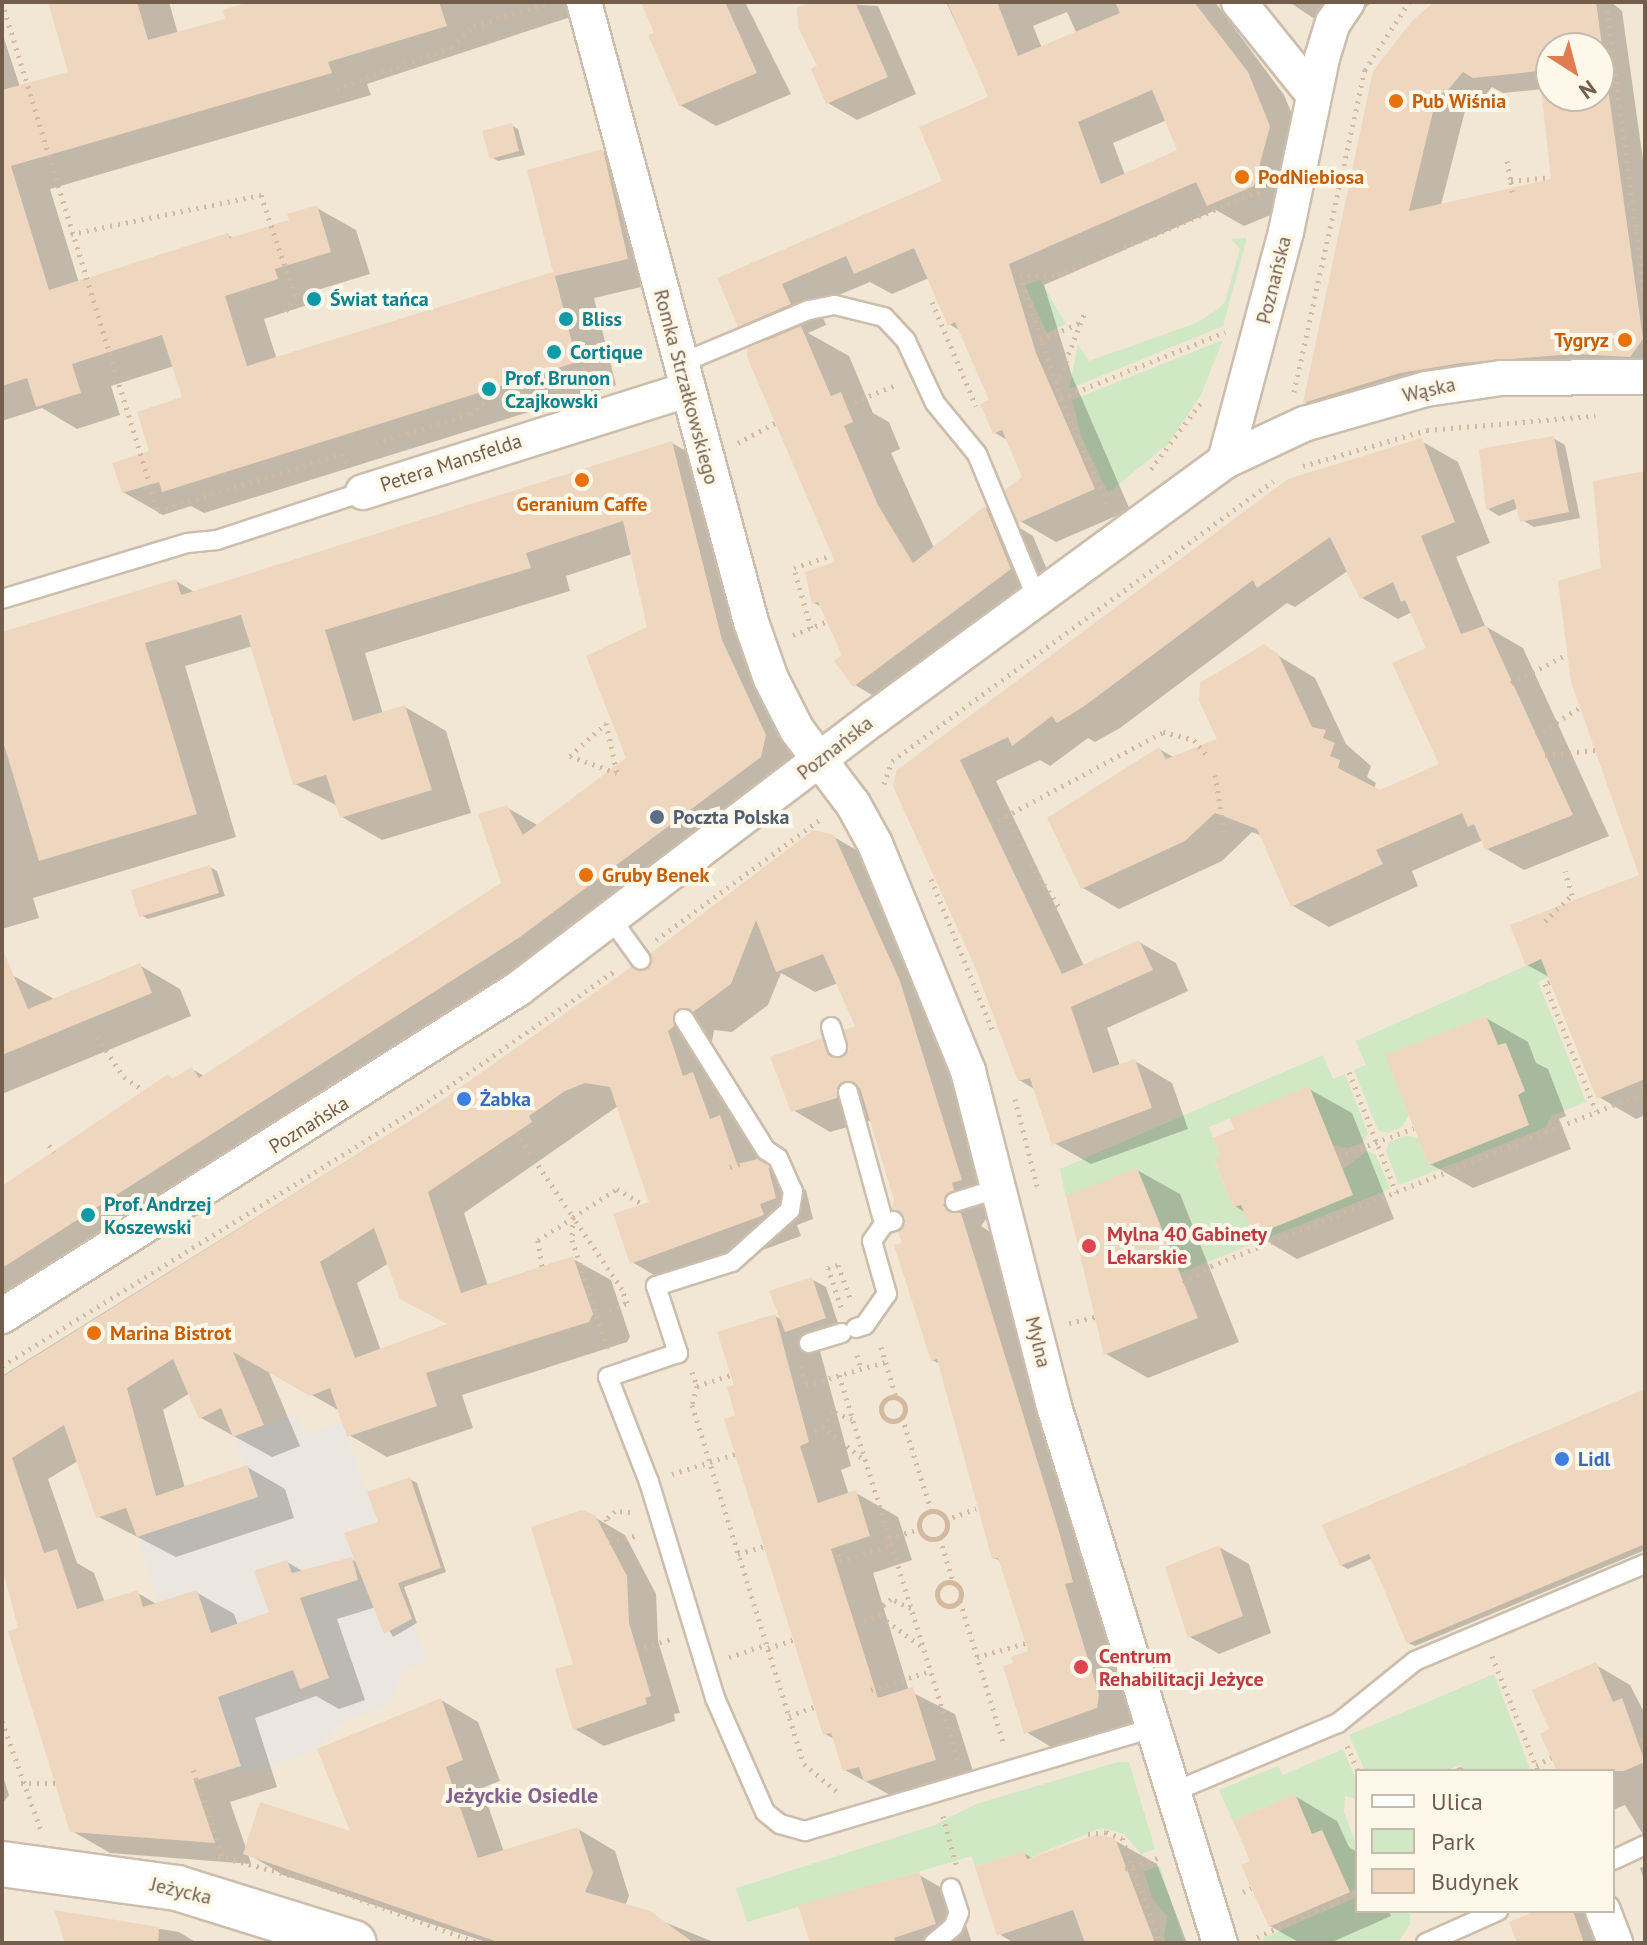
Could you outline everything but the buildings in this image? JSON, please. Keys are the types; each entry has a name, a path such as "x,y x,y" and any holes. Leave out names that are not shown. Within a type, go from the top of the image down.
{"street":[{"name":"Romka Strzałkowskiego","path":"584,2 683,377 771,679 819,759"},
{"path":"1239,2 1313,94"},
{"name":"Poznańska","path":"2,1316 413,1059 612,920 819,759 1225,461 1286,232 1313,94 1333,23 1347,2"},
{"name":"Petera Mansfelda","path":"363,492 683,377"},
{"name":"Wąska","path":"1225,461 1304,424 1426,389 1501,378 1645,377"},
{"name":"Mylna","path":"819,759 875,844 924,952 972,1083 1053,1403 1220,1943"},
{"name":"Jeżycka","path":"2,1864 177,1888 354,1943"},
{"path":"1604,1913 1615,1943"}],"lane":[{"path":"683,377 809,310 835,305 884,317 906,341 935,403 977,454 1037,599"},
{"name":"Petera Mansfelda","path":"2,599 188,543 217,540 363,492"},
{"path":"612,920 639,957"},
{"path":"684,1019 766,1150 778,1158 793,1191 790,1210 732,1262 656,1286 678,1353 608,1377 649,1482 715,1698 765,1812 780,1824 805,1831 1153,1728"},
{"path":"831,1027 837,1047"},
{"path":"809,1343 865,1325 887,1294 872,1241 889,1223 848,1092"},
{"path":"955,1202 1000,1188"},
{"path":"1173,1792 1338,1723 1415,1661 1645,1564"},
{"path":"1615,1859 1645,1845"},
{"path":"934,1943 953,1927 959,1913 951,1888"},
{"path":"1426,1943 1494,1913"}],"path":[{"path":"2,2 158,511 342,454"},
{"path":"337,89 452,47 474,26 551,2"},
{"path":"1295,400 1365,70 1409,2"},
{"path":"1606,2 1645,297"},
{"path":"1507,161 1512,192"},
{"path":"1511,181 1551,177"},
{"path":"1107,503 1059,397 1020,276 1058,275 1264,188"},
{"path":"71,234 261,195 295,296 283,315"},
{"path":"1056,385 1084,314"},
{"path":"1040,340 1082,322"},
{"path":"1059,397 1229,330"},
{"path":"376,443 470,414 491,397 638,354 649,345"},
{"path":"847,405 922,373"},
{"path":"1293,469 1427,430 1602,415"},
{"path":"727,448 775,423"},
{"path":"889,794 884,773 892,761 1282,475"},
{"path":"811,628 794,568 831,555"},
{"path":"802,632 827,621"},
{"path":"1511,683 1568,654"},
{"path":"1536,735 1581,707"},
{"path":"609,722 617,773 570,756 609,722"},
{"path":"991,824 1163,732 1194,740 1207,755"},
{"path":"1545,755 1596,750"},
{"path":"1215,775 1225,836"},
{"path":"1005,816 1022,846"},
{"path":"2,1366 421,1106 639,957 813,821 831,820"},
{"path":"1031,864 1061,910"},
{"path":"927,871 995,1036"},
{"path":"1545,921 1572,895 1565,871"},
{"path":"1550,982 1545,984 1596,1111"},
{"path":"97,1037 124,1077 143,1090"},
{"path":"1349,1072 1396,1192"},
{"path":"1183,1283 1211,1266 1645,1092"},
{"path":"1014,1097 1040,1197"},
{"path":"1338,1157 1414,1128"},
{"path":"516,1132 622,1289 627,1303 609,1310"},
{"path":"49,1145 54,1152"},
{"path":"542,1266 538,1240 617,1189 642,1204"},
{"path":"573,1217 572,1240 616,1374"},
{"path":"838,1265 851,1301 860,1298 855,1284"},
{"path":"1066,1309 1073,1338"},
{"path":"1069,1323 1095,1317"},
{"path":"887,1335 880,1345 896,1397 904,1403 902,1417 931,1510 945,1520"},
{"path":"678,1353 686,1356 697,1386 692,1405 805,1766 846,1797"},
{"path":"802,1373 806,1385 885,1362"},
{"path":"697,1386 731,1375"},
{"path":"839,1375 958,1762"},
{"path":"896,1397 884,1400 881,1413 891,1421 902,1417"},
{"path":"823,1429 828,1413 838,1411 852,1419"},
{"path":"807,1434 823,1429"},
{"path":"823,1429 865,1460"},
{"path":"649,1482 735,1454"},
{"path":"945,1520 976,1509"},
{"path":"931,1510 920,1520 920,1529 930,1538 940,1538"},
{"path":"626,1537 609,1542 605,1523 615,1511 630,1512 640,1534"},
{"path":"945,1520 940,1538 953,1582 961,1588 960,1601 1005,1747 1011,1745"},
{"path":"889,1538 920,1529"},
{"path":"835,1547 840,1561 891,1545"},
{"path":"738,1554 764,1546"},
{"path":"953,1582 941,1585 938,1598 947,1606 960,1601"},
{"path":"880,1616 880,1609 891,1599 911,1608"},
{"path":"864,1621 880,1616"},
{"path":"880,1616 923,1647"},
{"path":"755,1649 793,1640"},
{"path":"977,1657 1029,1642"},
{"path":"871,1690 930,1671"},
{"path":"1501,1678 1537,1768 1551,1758"},
{"path":"789,1716 814,1707"},
{"path":"1345,1740 1357,1769"},
{"path":"193,1770 223,1857"},
{"path":"21,1783 55,1783"},
{"path":"935,1793 957,1861 951,1888"},
{"path":"1088,1834 1106,1832 1122,1838 1135,1865 1143,1898 1160,1943"},
{"path":"1125,1869 1164,1856"},
{"path":"1238,1879 1247,1907"},
{"path":"1243,1892 1251,1888"},
{"path":"1252,1922 1258,1940 1355,1893"}],"shaded area":[{"path":"2,2 1645,2 1645,1943 2,1943"},
{"path":"296,1414 305,1435 342,1422 427,1661 403,1670 389,1704 342,1723 317,1749 259,1770 214,1774 137,1537 258,1497 233,1437"}],"green space":[{"path":"1247,238 1223,326 1069,389 1078,344 1089,361 1196,323 1217,310 1225,302 1240,249 1231,239"},
{"path":"1040,280 1066,324 1047,333 1025,285"},
{"path":"1223,340 1201,395 1168,444 1108,493 1082,439 1072,400"},
{"path":"1541,959 1548,977 1538,982 1586,1102 1551,1116 1546,1127 1399,1185 1386,1151 1389,1142 1405,1136 1418,1138 1429,1165 1529,1125 1518,1095 1525,1091 1506,1043 1498,1045 1486,1016 1386,1055 1409,1115 1402,1127 1386,1133 1378,1130 1354,1070 1366,1065 1356,1041"},
{"path":"1323,1055 1333,1079 1345,1074 1368,1133 1363,1142 1348,1148 1333,1145 1309,1087 1209,1127 1221,1157 1214,1160 1233,1207 1241,1205 1253,1235 1353,1195 1343,1169 1367,1151 1376,1155 1390,1189 1180,1273 1137,1168 1066,1198 1060,1169"},
{"path":"1494,1674 1530,1769 1462,1769 1460,1765 1450,1769 1364,1769 1349,1735"},
{"path":"1343,1749 1355,1777 1355,1798 1345,1796 1344,1812 1355,1842 1355,1889 1350,1892 1322,1830 1312,1834 1295,1794 1233,1821 1219,1790 1278,1766 1283,1775"},
{"path":"1118,1762 1129,1762 1155,1849 1141,1854 1124,1834 1101,1828 1027,1859 1024,1851 975,1867 972,1856 747,1922 736,1888 935,1825 976,1804"},
{"path":"1160,1866 1184,1943 1166,1943 1167,1916 1152,1898 1144,1871"},
{"path":"1355,1898 1355,1913 1410,1913 1410,1924 1398,1943 1264,1943 1263,1938"}],"place":[{"name":"Pub Wiśnia","path":"1396,101"},
{"name":"PodNiebiosa","path":"1242,177"},
{"name":"Świat tańca","path":"314,299"},
{"name":"Bliss","path":"566,319"},
{"name":"Tygryz","path":"1625,340"},
{"name":"Cortique","path":"554,352"},
{"name":"Prof. Brunon Czajkowski","path":"489,389"},
{"name":"Geranium Caffe","path":"582,480"},
{"name":"Poczta Polska","path":"657,817"},
{"name":"Gruby Benek","path":"586,875"},
{"name":"Żabka","path":"464,1099"},
{"name":"Prof. Andrzej Koszewski","path":"88,1215"},
{"name":"Mylna 40 Gabinety Lekarskie","path":"1089,1246"},
{"name":"Marina Bistrot","path":"94,1333"},
{"name":"Lidl","path":"1562,1459"},
{"name":"Centrum Rehabilitacji Jeżyce","path":"1081,1667"}],"district":[{"name":"Jeżyckie Osiedle","path":"522,1796"}]}
